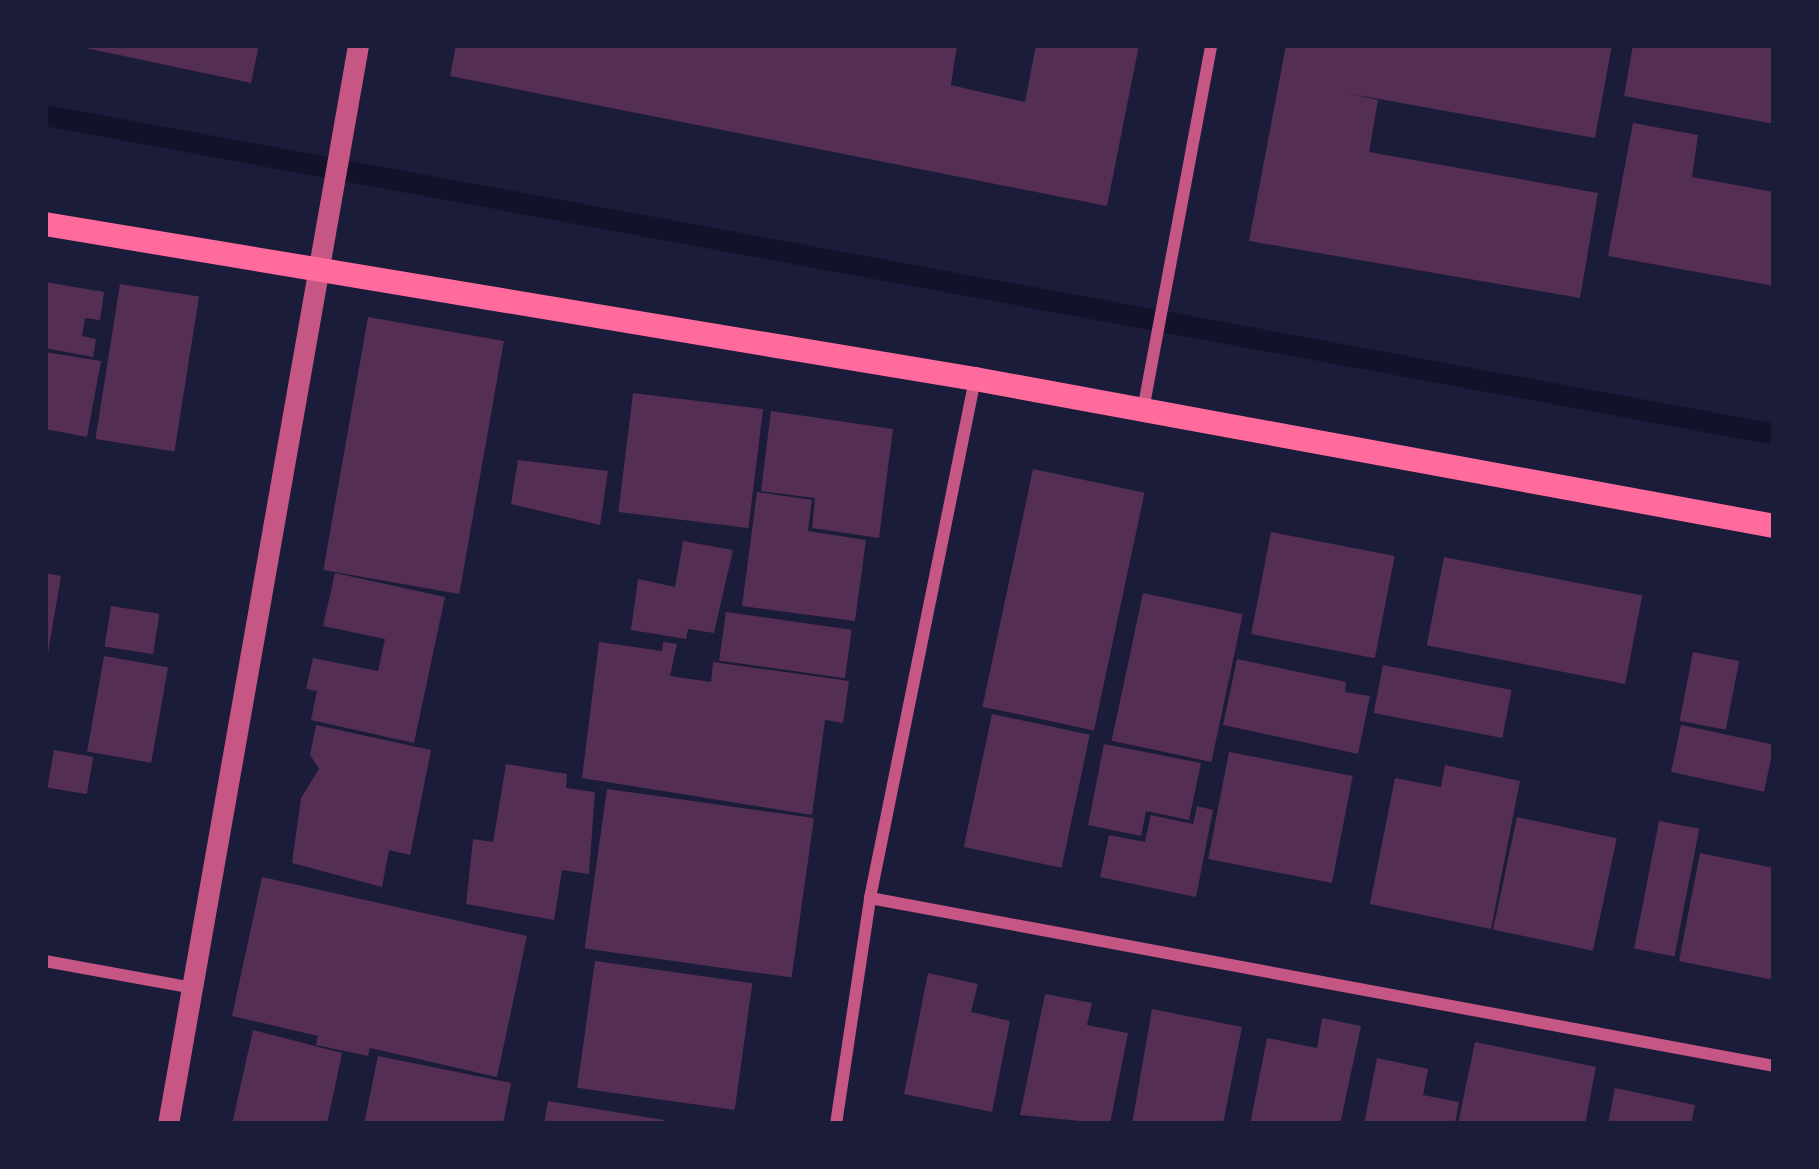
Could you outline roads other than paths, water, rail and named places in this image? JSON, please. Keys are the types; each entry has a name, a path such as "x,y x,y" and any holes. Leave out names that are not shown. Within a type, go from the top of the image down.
{"main road":[{"path":"45,224 321,274 975,379 1774,526"}],"street":[{"path":"168,1124 358,45"},
{"path":"1143,410 1211,45"},
{"path":"836,1124 870,898 975,379"},
{"path":"870,898 1774,1066"},
{"path":"45,961 193,988"}],"waterway":[{"path":"45,115 1774,434"}]}
